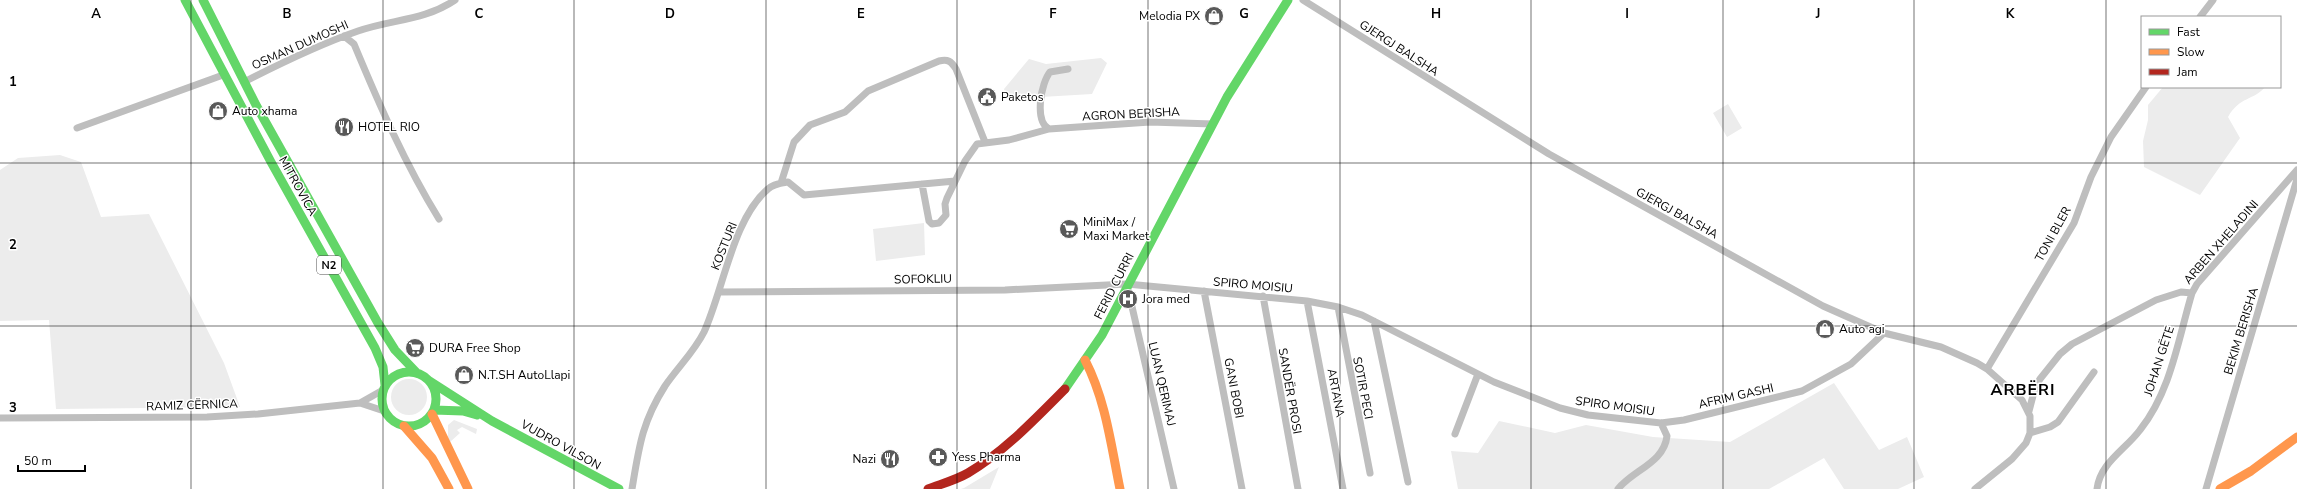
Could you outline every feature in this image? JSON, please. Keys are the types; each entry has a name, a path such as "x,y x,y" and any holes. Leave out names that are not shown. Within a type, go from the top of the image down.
{"main road":[{"name":"MITROVICA","path":"185,0 223,74 372,342 382,363 384,387"},
{"name":"MITROVICA","path":"203,0 244,82 378,323 395,350 417,373"},
{"name":"FERID CURRI","path":"928,489 967,474 1010,442 1051,404 1085,360 1102,335 1127,284 1213,124 1248,62 1288,0"},
{"path":"1085,360 1096,378 1102,397 1120,489"},
{"path":"384,387 399,373 417,373"},
{"name":"N2","path":"417,373 428,380"},
{"path":"428,380 436,394 433,412 468,489"},
{"path":"428,380 492,421"},
{"name":"N2","path":"384,387 381,397 384,411"},
{"path":"384,411 396,423 404,426 420,424 433,412 463,411 492,421"},
{"name":"VUDRO VILSON","path":"492,421 619,489"},
{"path":"404,426 432,458 449,489"},
{"path":"2220,489 2252,471 2295,439"}],"street":[{"name":"OSMAN DUMOSHI","path":"244,82 313,48 344,36 373,27 419,18 435,12 456,0"},
{"name":"GJERGJ BALSHA","path":"1303,0 1456,97 1568,165 1823,306 1884,333 1941,347 1977,363 2022,400 2029,411"},
{"path":"2201,16 2212,0"},
{"path":"344,36 354,44 393,133 420,188 439,219"},
{"path":"781,184 794,142 810,125 845,112 868,91 939,61 947,60 951,62 956,70 985,142 977,144 971,150 945,204 946,215 939,223 932,224 929,221 922,184"},
{"path":"1049,129 1046,128 1042,117 1040,96 1050,72 1068,69"},
{"path":"77,128 223,74"},
{"name":"TONI BLER","path":"1986,369 2074,223 2091,177 2107,143 2145,88"},
{"name":"AGRON BERISHA","path":"985,142 1009,140 1049,129 1150,122 1213,124"},
{"name":"ARBEN XHELADINI","path":"2029,411 2035,388 2040,379 2060,354 2072,344 2156,300 2181,292 2192,293 2204,274 2297,170"},
{"name":"BEKIM BERISHA","path":"2206,489 2297,179"},
{"path":"781,184 788,182 804,195 955,181"},
{"name":"KOSTURI","path":"632,489 639,445 648,415 666,386 700,339 710,319 736,242 747,218 769,188 781,184"},
{"name":"SPIRO MOISIU","path":"1127,284 1262,296 1307,301 1338,307 1374,321 1478,374 1523,394 1574,412 1661,423"},
{"name":"SOFOKLIU","path":"719,292 1005,290 1127,284"},
{"name":"LUAN QERIMAJ","path":"1127,284 1174,489"},
{"name":"GANI BOBI","path":"1204,291 1242,489"},
{"name":"JOHAN GËTE","path":"2097,489 2105,466 2135,436 2157,404 2170,373 2192,293"},
{"name":"SANDËR PROSI","path":"1262,296 1298,489"},
{"name":"ARTANA","path":"1307,301 1343,489"},
{"name":"SOTIR PECI","path":"1338,307 1370,473"},
{"path":"1374,321 1408,482"},
{"name":"AFRIM GASHI","path":"1661,423 1678,421 1802,391 1851,364 1884,333"},
{"path":"2030,433 2050,428 2058,422 2094,372"},
{"path":"1455,434 1478,374"},
{"path":"360,403 384,387"},
{"name":"RAMIZ CËRNICA","path":"0,418 208,417 258,414 360,403 384,411"},
{"path":"1974,489 2012,459 2026,443 2030,433 2029,411"},
{"path":"1618,489 1657,457 1663,448 1667,436 1661,423"},
{"path":"2295,439 2297,429"}],"shaded area":[{"path":"1101,58 1107,63 1092,94 1007,99 1004,89 1029,59 1046,64"},
{"path":"2162,88 2264,88 2256,95 2237,105 2228,117 2240,138 2200,195 2144,167 2143,141 2148,120 2148,105"},
{"path":"1728,104 1742,128 1727,137 1713,113"},
{"path":"60,155 81,162 101,217 149,214 224,363 240,407 56,409 49,320 0,321 0,170 18,158"},
{"path":"924,223 925,255 876,261 873,229"},
{"path":"409,379 419,382 424,387 427,397 424,407 419,412 409,415 399,412 394,407 391,397 394,387 399,382"},
{"path":"1834,383 1879,450 1907,437 1924,477 1898,489 1844,489 1824,458 1769,489 1458,489 1451,451 1478,453 1499,421 1555,433 1586,425 1653,437 1730,442"},
{"path":"454,420 477,429 476,434 462,427 457,430 460,433 450,442 448,437 448,425"},
{"path":"999,467 990,489 961,489 964,488"}],"traffic: fast":[{"path":"185,0 271,162 375,348 383,367 385,385"},
{"path":"203,0 256,105 378,323 395,350 417,373"},
{"path":"1065,389 1102,335 1227,97 1288,0"},
{"path":"404,372 414,372 424,376 432,384 436,394 436,399 436,404 432,414 424,422 414,426 404,426 394,422 386,414 382,404 382,394 386,384 394,376 404,372"},
{"path":"428,380 492,421 619,489"},
{"path":"434,410 463,411 477,415"}],"traffic: slow":[{"path":"1085,360 1103,407 1120,489"},
{"path":"432,414 468,489"},
{"path":"404,426 432,458 449,489"},
{"path":"2220,489 2251,471 2297,437"}],"traffic: jam":[{"path":"928,489 953,480 981,465 1007,445 1065,389"}],"place":[{"name":"Melodia PX","path":"1214,16"},
{"name":"Paketos","path":"987,97"},
{"name":"Auto xhama","path":"218,111"},
{"name":"HOTEL RIO","path":"344,127"},
{"name":"MiniMax / Maxi Market","path":"1069,229"},
{"name":"Jora med","path":"1128,299"},
{"name":"Auto agi","path":"1825,329"},
{"name":"DURA Free Shop","path":"415,348"},
{"name":"N.T.SH AutoLlapi","path":"464,375"},
{"name":"Yess Pharma","path":"938,457"},
{"name":"Nazi","path":"890,459"}],"district":[{"name":"ARBËRI","path":"2023,390"}]}
